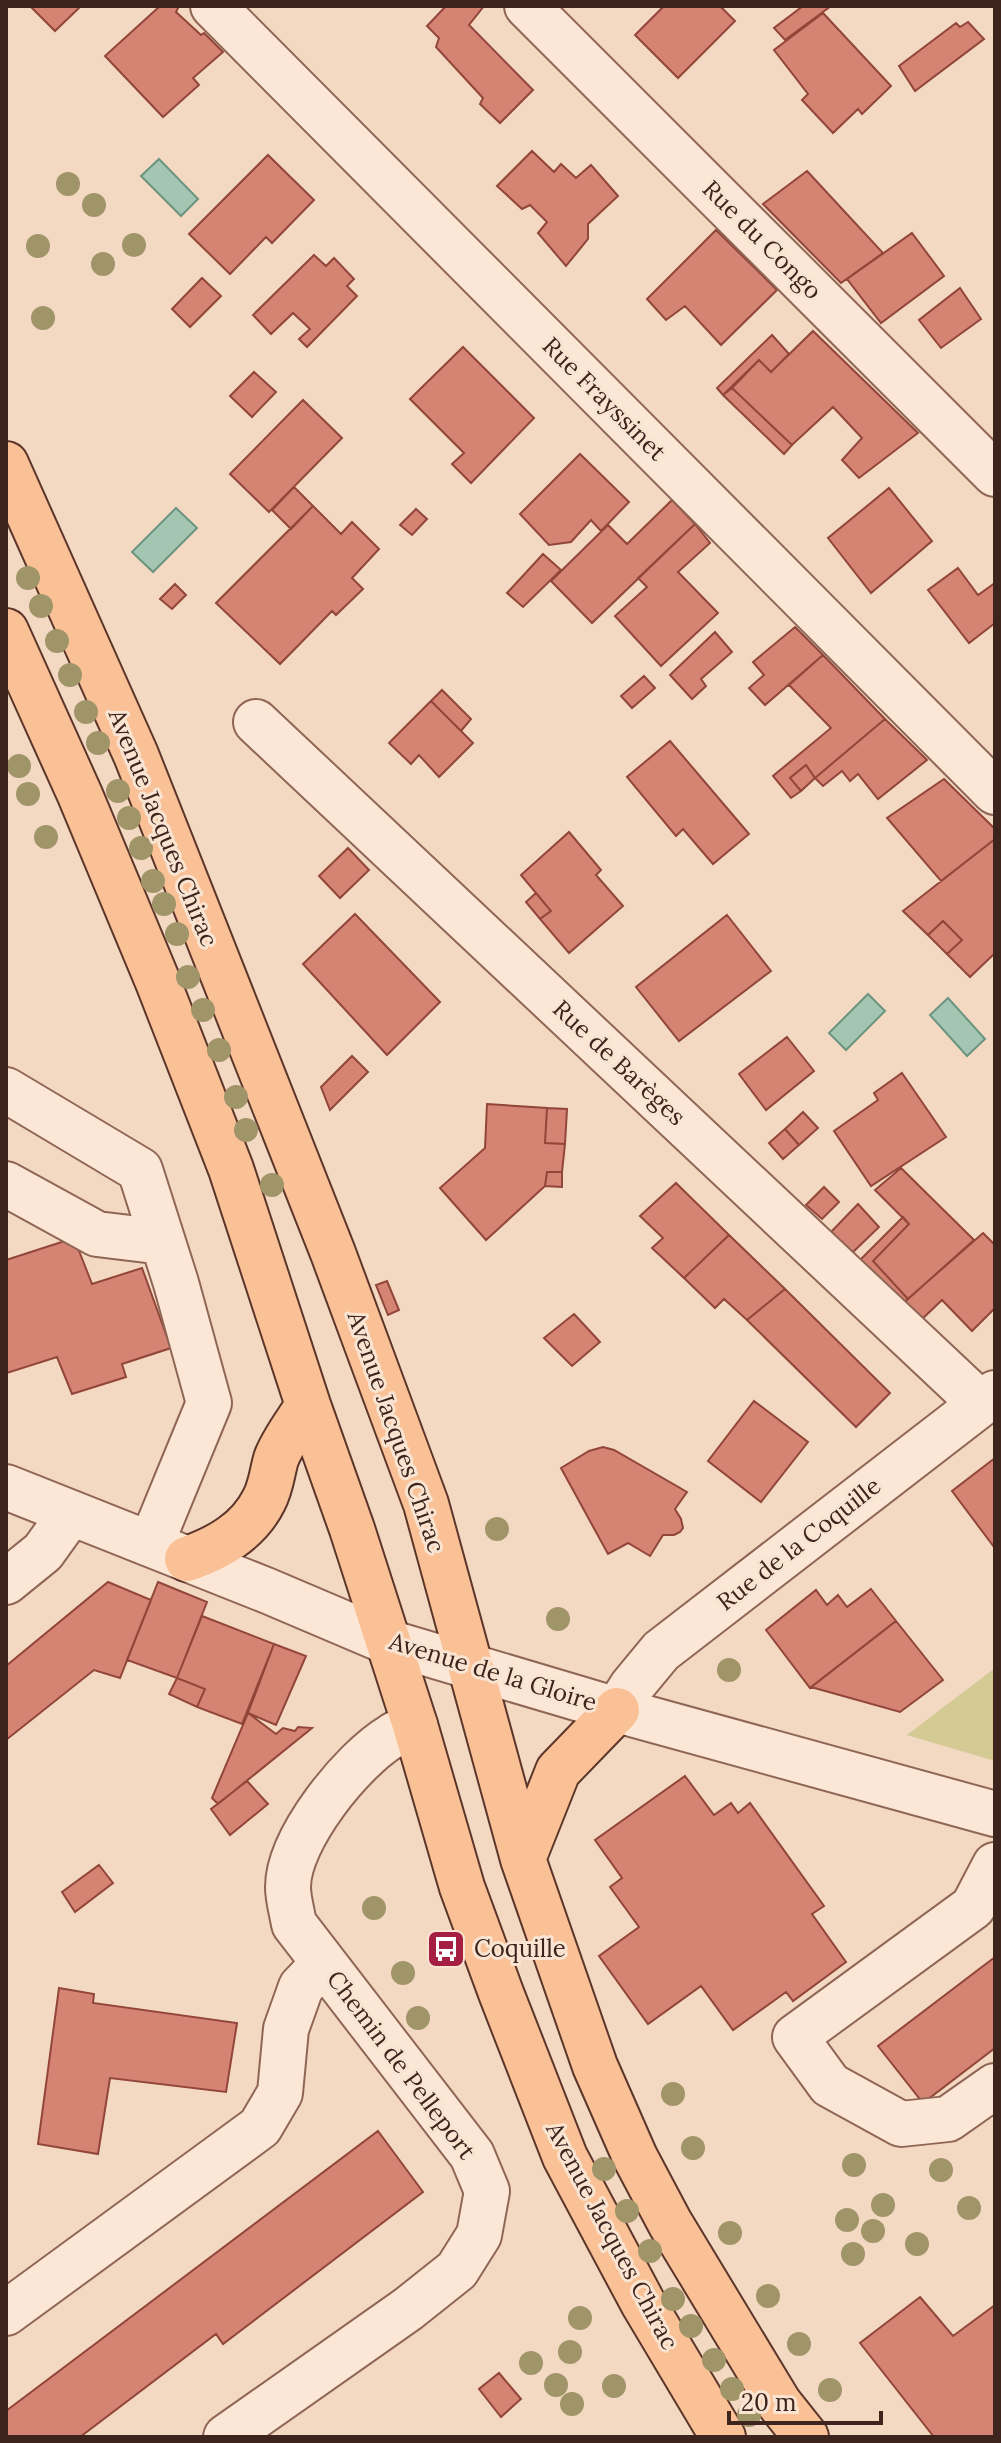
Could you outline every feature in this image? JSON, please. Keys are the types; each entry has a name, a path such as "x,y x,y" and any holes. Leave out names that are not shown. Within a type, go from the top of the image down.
{"main road":[{"name":"Avenue Jacques Chirac","path":"6,464 136,755 333,1253 426,1504 523,1859 595,2066 635,2157 670,2223 779,2403 806,2437"},
{"name":"Avenue Jacques Chirac","path":"6,631 80,795 231,1169 352,1529 415,1725 462,1887 565,2157 643,2303 723,2437"},
{"path":"169,1552 210,1550 232,1538 250,1520 264,1502 277,1457 308,1405"},
{"path":"523,1859 558,1771 617,1710"}],"street":[{"name":"Rue Frayssinet","path":"213,6 995,792"},
{"name":"Rue du Congo","path":"527,6 995,474"},
{"name":"Rue de Barèges","path":"256,722 988,1398"},
{"path":"6,1090 140,1170 209,1403 169,1552"},
{"path":"6,1184 97,1234 163,1242"},
{"name":"Rue de la Coquille","path":"617,1710 661,1651 988,1398"},
{"name":"Avenue de la Gloire","path":"6,1487 388,1642 617,1710 995,1814"},
{"path":"6,1582 43,1552 71,1513"},
{"name":"Chemin de Pelleport","path":"226,2437 408,2309 457,2270 479,2235 487,2191 472,2155 294,1924 288,1886 296,1849 327,1799 364,1758 392,1736 415,1725"},
{"path":"990,2101 948,2119 901,2124 830,2085 795,2037 973,1907 995,1865"},
{"path":"6,2313 260,2127 280,2093 286,2029 301,1987 324,1963"}],"shaded area":[{"path":"159,159 198,199 181,216 141,176"},
{"path":"176,508 197,528 153,572 132,552"},
{"path":"868,994 885,1011 846,1050 829,1033"},
{"path":"948,998 985,1039 967,1056 930,1015"},
{"path":"995,1668 995,1761 907,1735"}],"building":[{"path":"30,6 81,6 55,31"},
{"path":"160,6 179,6 176,12 223,52 193,78 199,85 163,117 105,56"},
{"path":"446,6 484,6 469,25 533,90 500,123 480,104 483,98 436,47 439,38 427,26"},
{"path":"664,6 720,6 735,21 678,78 635,35"},
{"path":"803,6 831,6 785,40 774,28"},
{"path":"823,13 891,86 862,114 858,109 833,133 802,100 808,94 774,50"},
{"path":"968,22 984,39 915,91 899,66 956,23 960,27"},
{"path":"532,151 554,172 561,164 576,178 591,165 618,196 588,224 588,239 566,266 538,233 547,222 530,205 522,209 497,186"},
{"path":"268,155 314,200 272,243 266,237 230,274 189,234"},
{"path":"807,171 883,253 841,283 763,204"},
{"path":"716,230 777,290 721,345 685,306 666,320 647,299"},
{"path":"912,233 944,276 881,323 847,279"},
{"path":"314,255 326,266 334,258 354,279 347,286 357,296 307,347 299,339 310,329 293,313 271,334 253,315"},
{"path":"202,278 221,296 190,327 172,309"},
{"path":"960,288 981,319 941,348 919,320"},
{"path":"813,331 918,433 859,478 842,460 862,438 833,407 792,445 732,388 759,360 771,372"},
{"path":"772,335 789,354 771,372 759,360 723,395 717,388"},
{"path":"463,347 534,418 471,483 452,464 464,453 410,399"},
{"path":"254,372 276,392 252,417 230,396"},
{"path":"732,388 792,445 784,454 723,395"},
{"path":"303,400 342,438 269,512 230,474"},
{"path":"580,454 629,502 601,531 591,520 571,542 549,545 520,514"},
{"path":"294,487 313,506 291,529 272,510"},
{"path":"889,488 932,541 871,593 828,538"},
{"path":"672,500 695,524 592,623 551,581 608,525 627,544"},
{"path":"313,506 341,534 352,522 379,549 352,578 363,589 336,615 332,611 280,664 216,603"},
{"path":"416,509 427,519 412,535 400,525"},
{"path":"695,524 710,543 678,572 718,613 661,666 615,616 647,587 638,578"},
{"path":"543,554 561,570 523,607 507,593"},
{"path":"958,568 978,595 995,583 995,623 969,643 928,590"},
{"path":"175,584 186,595 172,609 160,599"},
{"path":"795,627 823,655 765,705 749,688 764,675 753,662"},
{"path":"715,632 732,652 701,679 706,686 692,699 670,675"},
{"path":"823,655 885,719 815,778 806,765 790,778 801,791 791,798 773,776 831,728 789,685"},
{"path":"644,676 655,688 632,708 621,696"},
{"path":"442,690 471,719 461,731 431,701"},
{"path":"431,701 473,743 439,777 419,755 411,764 389,743"},
{"path":"885,719 927,760 878,799 858,774 850,781 842,771 823,786 815,778"},
{"path":"670,741 749,834 713,864 683,829 676,836 627,777"},
{"path":"806,765 815,778 801,791 790,778"},
{"path":"944,779 995,829 995,839 941,881 887,818"},
{"path":"569,832 601,870 596,875 623,906 569,953 540,919 551,911 521,875"},
{"path":"995,839 995,953 970,977 947,954 962,940 943,921 928,935 903,911"},
{"path":"348,848 369,870 340,898 319,876"},
{"path":"536,893 551,911 540,919 526,902"},
{"path":"355,914 440,1002 387,1055 303,964"},
{"path":"727,915 771,971 679,1041 636,987"},
{"path":"943,921 962,940 947,954 928,935"},
{"path":"787,1037 814,1071 766,1110 739,1074"},
{"path":"352,1056 368,1072 330,1110 321,1087"},
{"path":"902,1073 946,1137 871,1186 834,1131 878,1100 874,1093"},
{"path":"487,1104 547,1108 545,1143 565,1144 562,1172 547,1172 545,1186 486,1240 440,1188 485,1148"},
{"path":"547,1108 567,1109 565,1144 545,1143"},
{"path":"803,1112 818,1128 799,1145 785,1129"},
{"path":"785,1129 799,1145 783,1159 769,1143"},
{"path":"901,1168 974,1240 908,1299 873,1261 909,1224 875,1190"},
{"path":"547,1172 562,1172 562,1187 545,1186"},
{"path":"676,1183 729,1235 684,1278 652,1248 663,1238 640,1216"},
{"path":"824,1187 839,1202 822,1219 806,1205"},
{"path":"858,1204 879,1227 851,1254 830,1233"},
{"path":"903,1217 909,1224 873,1261 908,1299 902,1304 859,1261"},
{"path":"983,1233 995,1245 995,1308 972,1331 942,1300 919,1322 902,1304"},
{"path":"729,1235 785,1289 747,1320 724,1299 715,1308 684,1278"},
{"path":"74,1238 92,1284 142,1268 171,1348 122,1364 126,1377 72,1394 57,1357 7,1373 6,1260"},
{"path":"387,1281 399,1310 388,1315 376,1285"},
{"path":"785,1289 890,1393 856,1427 747,1320"},
{"path":"574,1314 600,1342 572,1366 544,1338"},
{"path":"754,1401 808,1442 761,1502 708,1461"},
{"path":"603,1447 614,1450 687,1492 675,1509 683,1528 674,1535 663,1535 650,1556 628,1543 608,1554 561,1468 589,1451"},
{"path":"995,1458 995,1546 994,1547 952,1491"},
{"path":"108,1582 151,1600 120,1678 94,1670 6,1740 6,1666"},
{"path":"158,1582 207,1602 177,1678 127,1660"},
{"path":"871,1589 896,1621 810,1688 766,1630 816,1590 827,1605 838,1595 847,1607"},
{"path":"202,1616 274,1644 242,1724 197,1707 205,1689 177,1678"},
{"path":"896,1621 943,1680 900,1712 811,1687"},
{"path":"274,1644 306,1656 276,1725 248,1713"},
{"path":"177,1678 205,1689 197,1707 169,1694"},
{"path":"248,1713 276,1734 283,1728 295,1731 298,1727 312,1728 218,1804 212,1798"},
{"path":"685,1776 714,1815 731,1803 738,1813 750,1803 824,1906 812,1914 846,1962 793,2001 786,1992 733,2030 701,1986 648,2024 599,1956 639,1927 610,1887 622,1878 595,1840"},
{"path":"247,1781 268,1804 230,1835 211,1809"},
{"path":"99,1865 113,1883 75,1912 62,1892"},
{"path":"441,1940 449,1963 439,1966 431,1944"},
{"path":"995,1957 995,2048 923,2103 878,2046"},
{"path":"59,1988 94,1994 93,2003 237,2023 226,2092 110,2078 98,2154 38,2144"},
{"path":"378,2131 423,2192 223,2344 216,2334 80,2437 6,2437 6,2411"},
{"path":"920,2297 953,2336 995,2305 995,2437 934,2437 860,2343"},
{"path":"499,2373 521,2399 501,2417 479,2389"}],"place":[{"name":"Coquille","path":"446,1949"}]}
